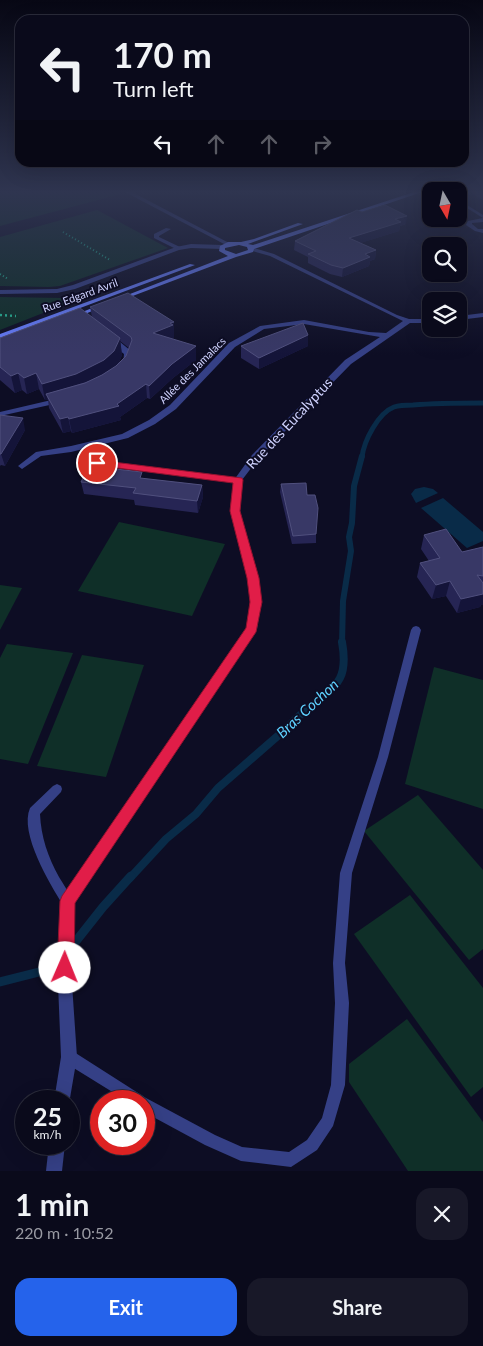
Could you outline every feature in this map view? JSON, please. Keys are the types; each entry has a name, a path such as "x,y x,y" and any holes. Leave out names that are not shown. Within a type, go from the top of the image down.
{"street":[{"path":"0,292 57,291 75,287 178,248 230,246"},
{"path":"246,246 250,250 272,255 395,316 408,321 422,321"},
{"path":"250,250 263,246"},
{"path":"224,247 234,256"},
{"name":"Rue Edgard Avril","path":"0,336 194,264 224,247"},
{"name":"Rue Edgard Avril","path":"61,322 82,318 250,250"},
{"path":"70,309 82,318"},
{"path":"467,317 483,315"},
{"name":"Rue des Eucalyptus","path":"67,901 252,629 256,602 253,578 235,511 238,480 255,457 348,362 408,321"},
{"name":"Allée des Jamalacs","path":"22,466 39,454 72,449 125,436 152,422 173,407 232,345 262,327 304,322 369,334 385,335"},
{"path":"106,335 128,353 127,363 122,368"},
{"path":"0,414 69,398"},
{"path":"64,1090 69,1057 65,984 67,901"},
{"path":"54,1171 56,1155"}],"lane":[{"path":"173,246 178,248"},
{"path":"97,463 238,480"},
{"path":"155,1110 210,1140 241,1154 291,1160 312,1145 328,1121 338,1085 342,1003 339,963 346,873 383,757 416,630"},
{"path":"57,789 34,812 33,826 44,863 67,901"},
{"path":"69,1057 122,1090"}],"path":[{"path":"87,246 125,268"}],"green space":[{"path":"0,246 164,246 168,248 60,286 0,286"},
{"path":"0,297 65,298 66,304 0,330"},
{"path":"119,522 225,544 192,616 78,591"},
{"path":"0,585 22,588 0,630"},
{"path":"7,644 73,653 28,764 0,759 0,658"},
{"path":"82,655 144,665 106,777 37,766"},
{"path":"434,667 483,680 483,809 405,784"},
{"path":"418,795 483,870 483,949 469,960 364,831"},
{"path":"410,895 483,988 483,1087 471,1097 354,934"},
{"path":"407,1019 483,1122 483,1171 408,1171 349,1082 349,1064"}],"water":[{"path":"424,487 433,489 438,493 416,503 411,494 415,489"},
{"path":"443,498 483,532 483,541 467,548 421,508"}],"building":[{"path":"305,246 366,246 376,250 365,254 370,257 343,268 331,265 308,254 316,251"},
{"path":"128,293 174,322 170,323 173,325 153,333 196,346 172,364 149,386 146,384 117,404 119,406 69,419 68,417 60,419 46,394 85,383 102,375 116,366 126,356 132,340 131,337 90,307"},
{"path":"80,308 120,338 114,351 104,360 76,374 42,384 36,373 24,378 18,373 11,376 0,367 0,338"},
{"path":"303,323 308,335 259,358 241,346"},
{"path":"0,415 23,418 1,454 0,454"},
{"path":"89,466 142,472 140,478 202,485 197,501 133,493 136,488 81,482"},
{"path":"306,483 307,495 315,495 318,508 316,534 293,536 281,484"},
{"path":"446,529 462,552 483,547 483,576 477,575 483,583 483,594 461,599 450,581 436,585 420,563 440,558 424,535"}],"waterway":[{"name":"Bras Cochon","path":"362,457 366,443 377,421 394,407 404,405 483,403"},
{"name":"Bras Cochon","path":"342,642 343,601 351,551 349,537 352,523 354,486 362,456"},
{"name":"Bras Cochon","path":"130,878 166,839 196,814 218,788 301,714 330,691 340,678 343,670 342,642"},
{"name":"Bras Cochon","path":"69,950 103,907 131,876"},
{"name":"Bras Cochon","path":"0,982 43,971 63,958"}],"route":[{"path":"65,968 67,901 252,629 256,602 253,578 235,511 238,480 97,463"}]}
